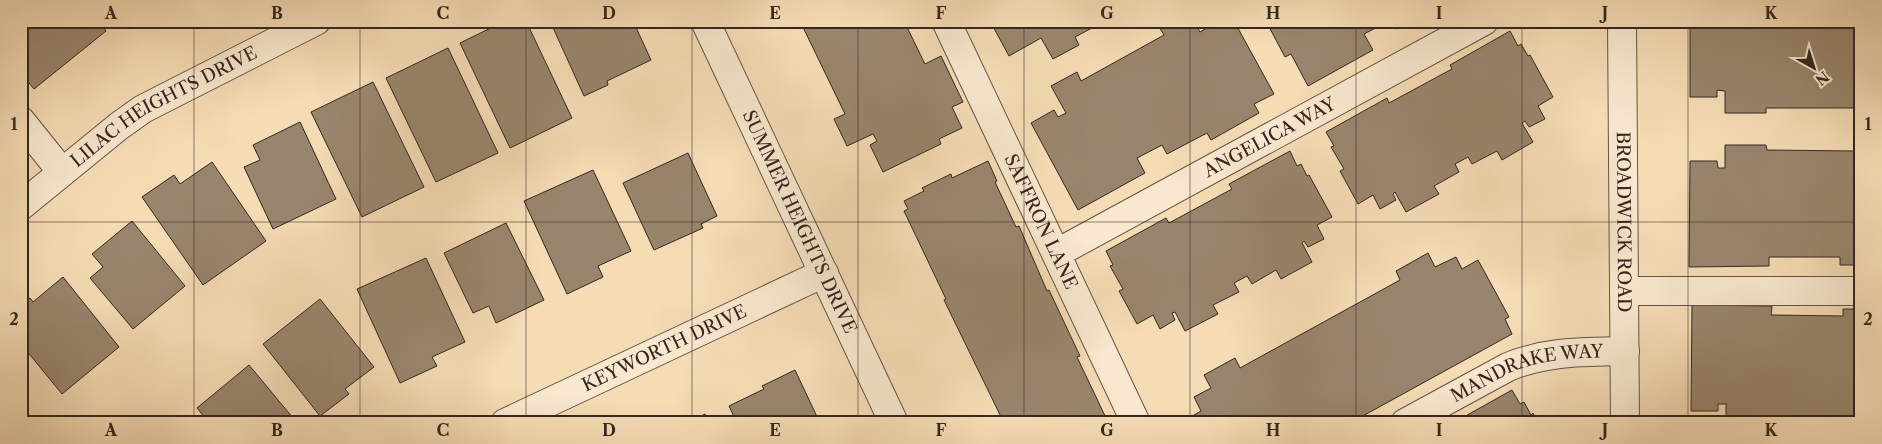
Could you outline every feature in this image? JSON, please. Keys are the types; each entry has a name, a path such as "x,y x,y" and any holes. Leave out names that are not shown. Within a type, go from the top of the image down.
{"street":[{"name":"SUMMER HEIGHTS DRIVE","path":"705,21 894,423"},
{"name":"SAFFRON LANE","path":"946,21 1136,423"},
{"name":"ANGELICA WAY","path":"1056,253 1484,21"},
{"name":"BROADWICK ROAD","path":"1622,21 1625,423"},
{"name":"LILAC HEIGHTS DRIVE","path":"21,206 119,126 143,109 302,24"},
{"path":"21,121 62,172"},
{"name":"KEYWORTH DRIVE","path":"505,423 824,273"},
{"path":"1624,291 1861,291"},
{"name":"MANDRAKE WAY","path":"1406,423 1508,367 1525,360 1562,352 1625,351"}],"building":[{"path":"21,21 98,21 106,31 34,89 21,73"},
{"path":"505,21 526,21 572,118 510,148 460,43"},
{"path":"550,21 633,21 651,60 607,81 608,85 584,96"},
{"path":"800,21 904,21 925,64 941,56 963,102 952,107 962,128 939,139 941,144 883,172 870,145 877,141 873,134 847,146 834,119 845,114"},
{"path":"990,21 1105,21 1075,37 1079,45 1053,59 1041,38 1009,56"},
{"path":"1170,21 1194,21 1200,32 1219,21 1234,21 1274,94 1254,104 1259,113 1211,140 1207,133 1167,154 1162,145 1137,158 1145,173 1078,210 1031,123 1054,110 1058,117 1066,113 1051,86 1077,72 1081,81 1164,35 1159,27"},
{"path":"1266,21 1389,21 1364,34 1373,50 1308,86 1291,54 1285,57"},
{"path":"1392,21 1412,21 1396,29"},
{"path":"1690,21 1861,21 1861,113 1854,113 1855,108 1766,108 1766,113 1725,113 1725,91 1717,90 1717,97 1690,97"},
{"path":"1510,31 1518,46 1521,44 1528,56 1530,55 1553,97 1538,106 1545,119 1529,127 1525,121 1522,123 1533,142 1502,160 1497,151 1472,164 1468,157 1455,164 1459,172 1434,186 1439,194 1406,212 1395,192 1393,194 1396,200 1380,209 1373,195 1358,204 1340,171 1344,169 1331,147 1334,146 1326,132 1387,98 1389,103 1452,69 1450,65"},
{"path":"448,48 498,153 436,182 386,78"},
{"path":"373,82 424,187 362,217 311,112"},
{"path":"300,122 336,199 273,229 244,167 260,160 253,145"},
{"path":"1725,145 1766,145 1767,150 1855,151 1855,147 1861,147 1861,265 1840,265 1840,257 1769,257 1769,266 1689,267 1690,161 1717,161 1718,168 1725,168"},
{"path":"1290,151 1297,166 1301,164 1307,176 1309,175 1332,217 1317,225 1324,239 1308,247 1304,241 1302,243 1312,262 1281,279 1276,270 1252,284 1247,276 1234,283 1239,292 1213,305 1218,314 1185,331 1175,312 1172,313 1175,320 1160,329 1153,315 1137,324 1119,291 1123,289 1110,266 1113,265 1106,251 1166,218 1169,223 1232,189 1229,184"},
{"path":"688,153 717,216 701,224 703,228 654,250 623,183"},
{"path":"988,161 997,181 995,182 1016,227 1019,226 1047,291 1049,290 1080,356 1077,357 1106,418 1097,423 1004,423 944,300 946,299 904,211 908,209 904,201 924,191 922,188 951,174 952,178"},
{"path":"212,162 266,241 203,285 142,197 174,175 180,184"},
{"path":"593,170 631,251 598,266 603,277 567,294 524,201"},
{"path":"132,221 185,286 133,329 90,278 103,267 92,254"},
{"path":"506,223 544,300 496,323 489,306 473,313 444,253"},
{"path":"1428,253 1435,267 1456,257 1462,269 1478,260 1509,317 1505,319 1512,334 1350,423 1189,423 1187,419 1201,411 1194,397 1211,388 1204,375 1235,358 1240,368 1400,280 1396,271"},
{"path":"426,258 465,342 432,357 437,366 400,383 357,289"},
{"path":"63,277 119,347 62,394 21,344 21,304 30,298 33,302"},
{"path":"320,299 374,367 345,389 349,394 320,416 263,344"},
{"path":"1692,305 1772,306 1771,315 1843,316 1843,309 1861,309 1861,423 1726,423 1726,404 1718,404 1718,411 1691,411"},
{"path":"249,365 293,418 286,423 209,423 197,408"},
{"path":"795,370 820,423 737,423 729,406 764,389 762,386"},
{"path":"1512,390 1520,404 1524,402 1538,423 1453,423"},
{"path":"705,414 709,423 687,423"},
{"path":"186,417 191,423 178,423"}]}
